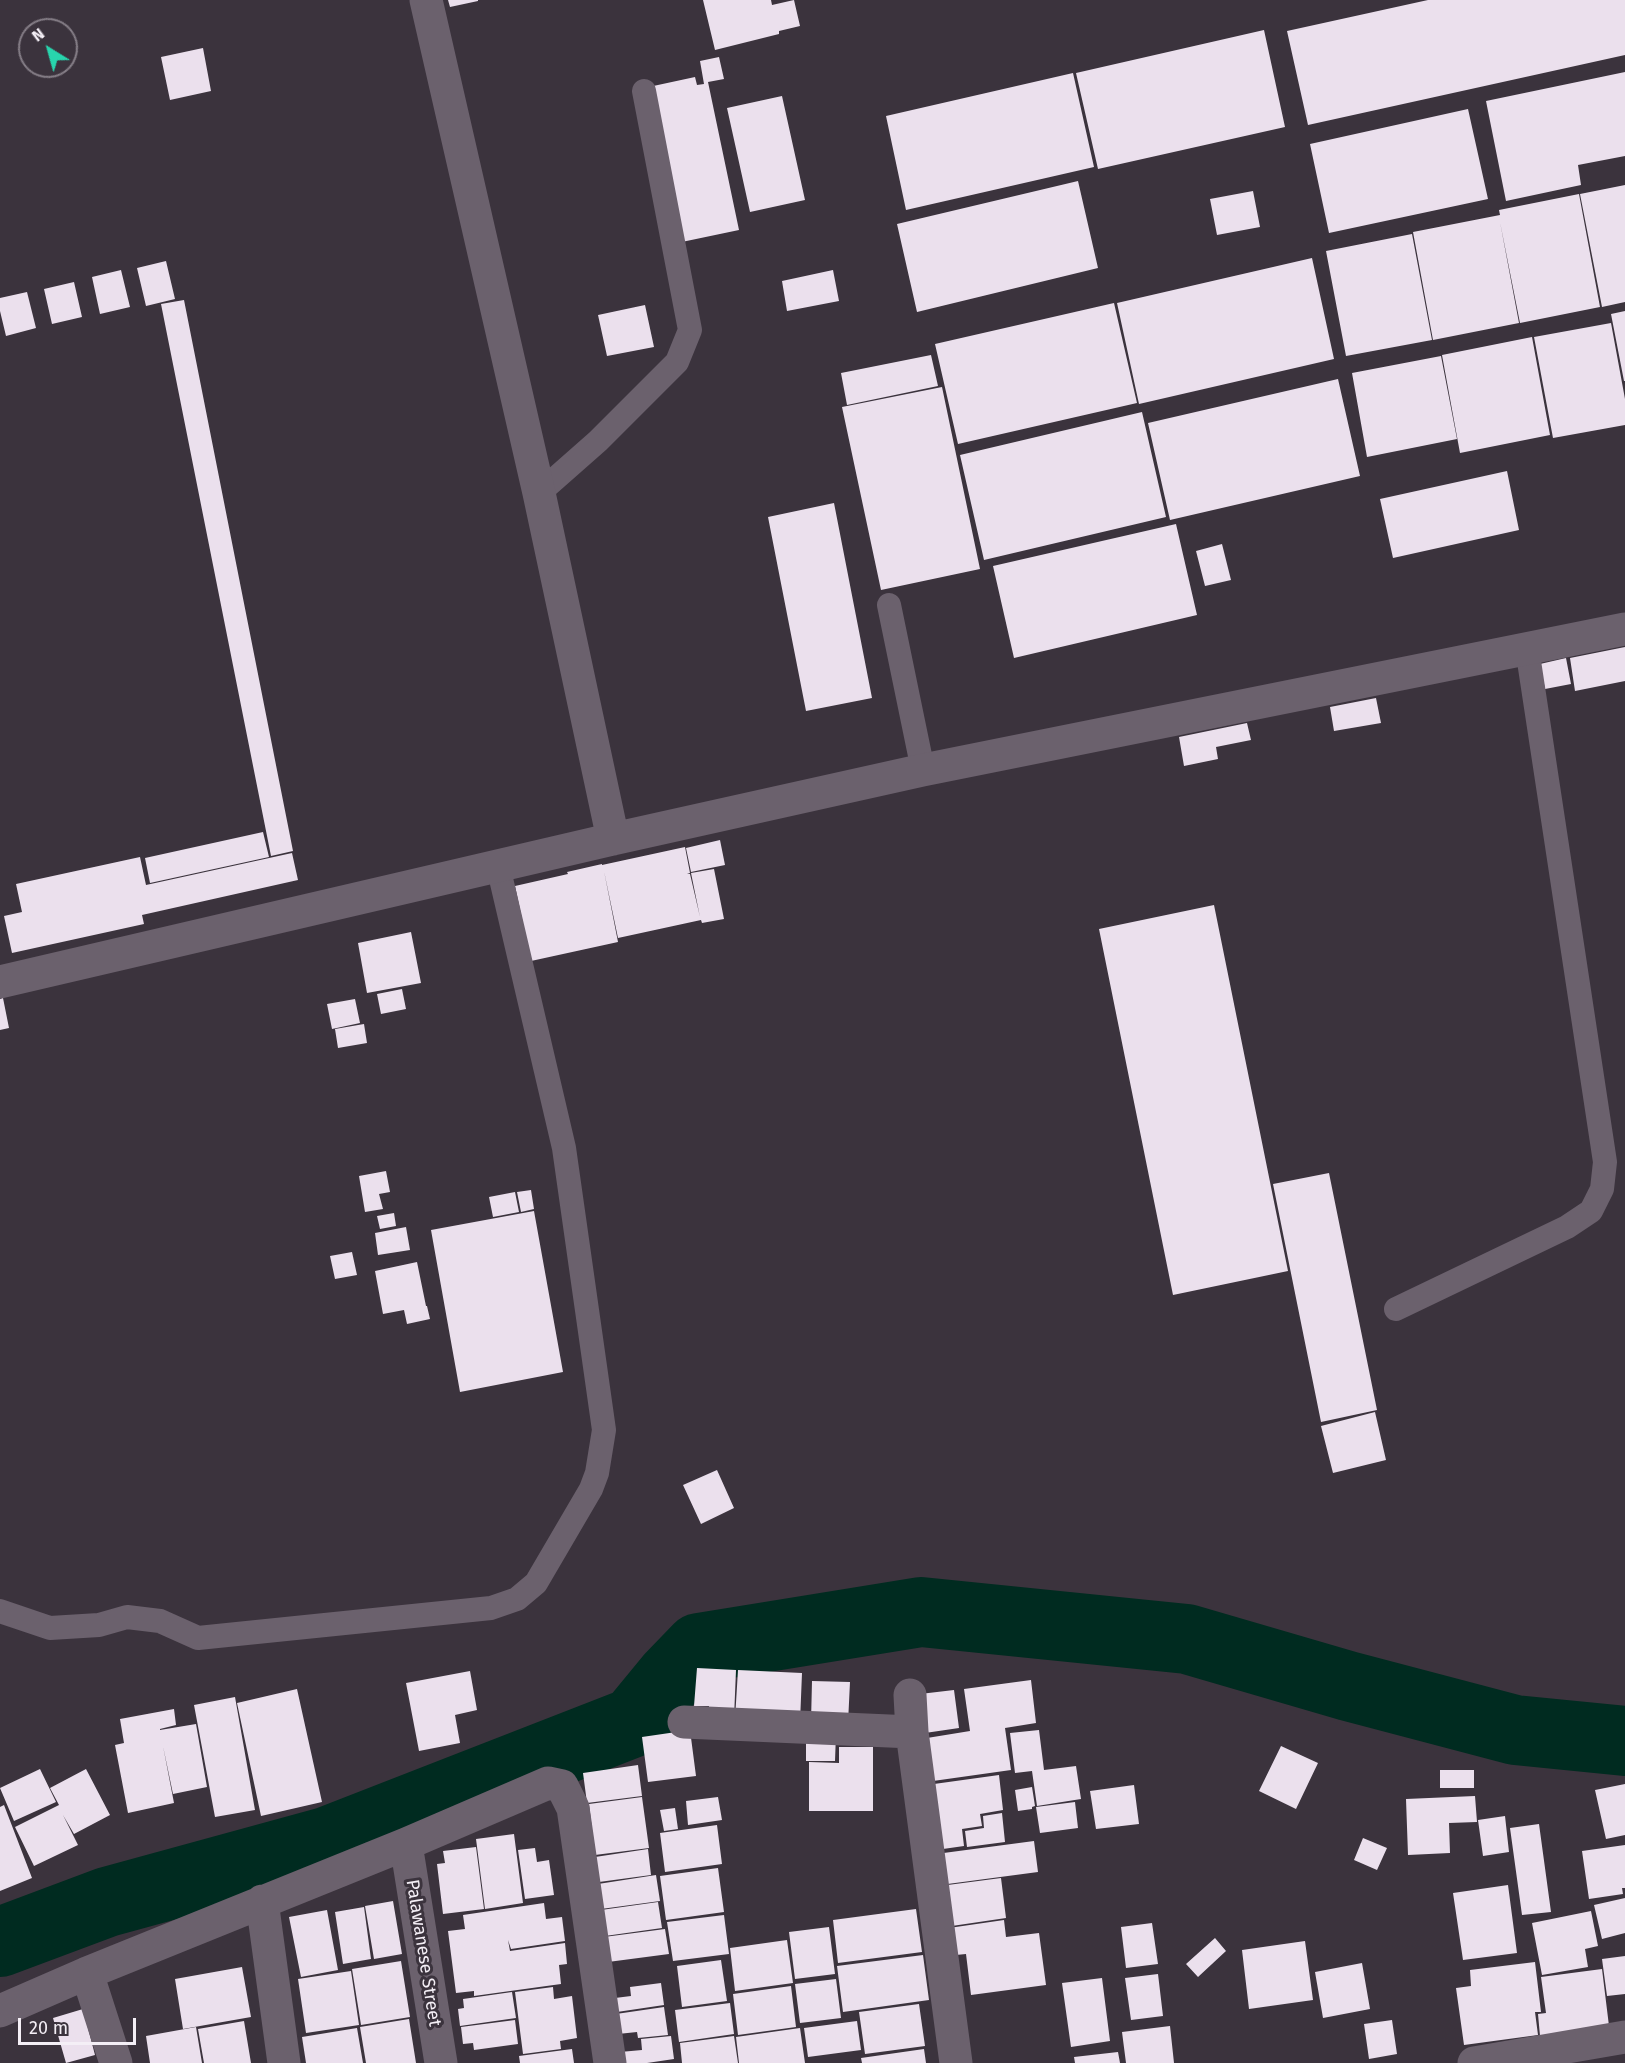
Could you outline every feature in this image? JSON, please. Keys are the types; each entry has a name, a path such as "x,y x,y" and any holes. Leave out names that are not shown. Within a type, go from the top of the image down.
{"street":[{"path":"426,0 539,493 613,838"},
{"path":"0,982 613,838 923,770 1625,629"},
{"path":"910,1695 912,1732 956,2063"},
{"path":"684,1722 912,1732"},
{"path":"0,2011 548,1783 562,1786 573,1808 610,2063"},
{"name":"Palawanese Street","path":"406,1844 441,2063"},
{"path":"262,1901 285,2063"},
{"path":"87,1973 115,2063"},
{"path":"1474,2063 1625,2037"}],"lane":[{"path":"539,493 598,441 677,362 690,330 644,91"},
{"path":"889,605 923,770"},
{"path":"1396,1309 1567,1227 1591,1211 1602,1189 1605,1162 1527,648"},
{"path":"0,1611 50,1628 99,1625 127,1617 160,1621 198,1638 491,1608 517,1599 536,1583 591,1489 597,1473 604,1430 564,1148 498,866"}],"building":[{"path":"448,0 478,0 478,1 450,7"},
{"path":"703,0 771,0 772,5 794,0 800,26 779,31 779,34 715,50"},
{"path":"1428,0 1625,0 1625,55 1308,125 1287,31"},
{"path":"1264,30 1285,127 1098,169 1076,73"},
{"path":"203,48 211,91 170,100 161,57"},
{"path":"719,57 724,79 708,82 739,230 677,243 644,88 695,77 697,85 704,84 700,61"},
{"path":"1625,72 1625,156 1578,165 1581,185 1506,201 1486,101"},
{"path":"1073,73 1094,167 906,210 886,116"},
{"path":"782,96 805,200 750,212 727,108"},
{"path":"1468,109 1488,199 1329,233 1310,144"},
{"path":"1078,181 1098,268 917,312 897,224"},
{"path":"1625,185 1625,302 1602,307 1580,194"},
{"path":"1253,191 1260,227 1217,235 1210,199"},
{"path":"1579,194 1600,307 1520,323 1500,222 1519,323 1433,340 1413,232 1500,215 1499,210"},
{"path":"1412,234 1432,340 1346,356 1326,251"},
{"path":"1312,258 1334,359 1139,404 1117,303"},
{"path":"166,261 175,299 146,306 137,268"},
{"path":"121,270 130,307 100,314 92,277"},
{"path":"833,270 839,301 787,311 782,281"},
{"path":"74,282 82,317 52,324 44,289"},
{"path":"27,292 36,328 6,336 0,311 0,298"},
{"path":"184,300 293,851 271,856 161,304"},
{"path":"1114,303 1137,403 958,444 935,344"},
{"path":"645,305 654,347 607,356 598,315"},
{"path":"1625,311 1625,381 1624,381 1611,314"},
{"path":"1611,323 1625,399 1625,425 1553,438 1534,337"},
{"path":"1532,337 1550,435 1460,453 1442,355"},
{"path":"931,355 938,386 847,405 841,373"},
{"path":"1441,356 1457,439 1367,457 1352,373"},
{"path":"1338,379 1360,476 1170,520 1148,423"},
{"path":"942,387 980,569 881,590 842,407"},
{"path":"1142,412 1166,517 984,560 960,455"},
{"path":"1507,471 1519,530 1393,558 1380,499"},
{"path":"834,503 872,698 806,711 768,517"},
{"path":"1176,524 1197,615 1014,658 993,566"},
{"path":"1222,544 1231,580 1205,586 1196,551"},
{"path":"1625,647 1625,681 1575,691 1570,658"},
{"path":"1566,658 1571,684 1545,689 1540,664"},
{"path":"1376,698 1381,723 1334,731 1330,707"},
{"path":"1247,723 1251,740 1216,747 1218,759 1184,766 1179,737"},
{"path":"263,832 269,857 150,883 145,858"},
{"path":"720,840 725,865 691,872 686,848"},
{"path":"685,847 690,873 687,874 690,874 700,917 691,873 714,869 724,919 702,923 701,920 618,938 604,871 618,942 531,961 515,886 568,874 567,872"},
{"path":"292,853 298,880 142,915 144,924 12,953 4,916 22,912 16,884 140,857 146,885"},
{"path":"1214,905 1288,1271 1173,1295 1099,929"},
{"path":"411,932 421,983 367,993 358,943"},
{"path":"402,989 406,1009 381,1014 377,994"},
{"path":"3,998 9,1028 0,1030 0,999"},
{"path":"355,999 360,1023 332,1029 327,1004"},
{"path":"364,1024 367,1043 338,1048 335,1029"},
{"path":"386,1171 390,1192 379,1194 383,1209 365,1212 359,1176"},
{"path":"1329,1173 1377,1410 1321,1422 1273,1184"},
{"path":"531,1190 534,1209 521,1212 517,1192"},
{"path":"515,1192 519,1212 493,1217 489,1197"},
{"path":"534,1211 563,1372 460,1392 431,1230"},
{"path":"394,1213 396,1226 380,1229 377,1216"},
{"path":"406,1227 410,1250 378,1255 375,1233"},
{"path":"352,1252 357,1275 335,1279 330,1256"},
{"path":"417,1262 430,1319 407,1324 404,1310 383,1314 375,1271"},
{"path":"1375,1412 1386,1460 1333,1473 1321,1426"},
{"path":"717,1470 734,1508 701,1524 683,1485"},
{"path":"697,1668 736,1670 734,1718 708,1717 709,1706 694,1706"},
{"path":"738,1670 802,1673 800,1722 735,1719"},
{"path":"470,1671 477,1710 455,1715 460,1743 419,1751 406,1683"},
{"path":"1031,1680 1036,1723 1005,1728 1011,1770 933,1781 927,1738 970,1731 964,1689"},
{"path":"812,1681 850,1682 848,1723 811,1722"},
{"path":"297,1689 322,1802 261,1816 237,1703"},
{"path":"954,1690 959,1728 925,1733 920,1694"},
{"path":"235,1697 255,1810 215,1817 194,1705"},
{"path":"174,1709 176,1725 160,1730 196,1724 207,1787 173,1794 163,1746 174,1803 128,1813 115,1745 124,1743 120,1719"},
{"path":"690,1730 696,1776 648,1782 642,1737"},
{"path":"1039,1730 1044,1770 1076,1766 1081,1799 1037,1806 1032,1771 1015,1773 1010,1733"},
{"path":"806,1734 836,1734 835,1761 806,1761"},
{"path":"1281,1746 1318,1763 1296,1809 1259,1791"},
{"path":"839,1747 873,1747 873,1811 809,1811 809,1762 839,1763"},
{"path":"638,1765 642,1796 587,1803 583,1773"},
{"path":"40,1769 56,1802 14,1821 0,1788"},
{"path":"86,1769 110,1815 74,1834 63,1815 78,1845 34,1866 15,1827 59,1805 50,1788"},
{"path":"1440,1770 1474,1770 1474,1788 1440,1788"},
{"path":"999,1775 1003,1810 980,1814 982,1826 962,1829 964,1846 943,1849 934,1784"},
{"path":"1625,1784 1625,1835 1606,1839 1595,1790"},
{"path":"1134,1785 1139,1824 1096,1829 1090,1791"},
{"path":"1032,1787 1035,1806 1032,1809 1018,1811 1015,1790"},
{"path":"1475,1796 1477,1822 1449,1823 1450,1853 1408,1855 1406,1799"},
{"path":"642,1797 649,1848 595,1855 589,1804"},
{"path":"718,1797 722,1820 688,1825 686,1801"},
{"path":"1075,1802 1078,1828 1040,1833 1036,1807"},
{"path":"4,1805 32,1878 0,1891 0,1807"},
{"path":"675,1808 678,1829 664,1831 660,1810"},
{"path":"1002,1813 1005,1842 967,1847 965,1831 984,1828 983,1816"},
{"path":"1505,1816 1509,1852 1483,1856 1478,1820"},
{"path":"1539,1824 1551,1912 1522,1915 1510,1828"},
{"path":"717,1825 722,1864 665,1872 660,1833"},
{"path":"514,1834 523,1903 485,1909 476,1839"},
{"path":"1363,1838 1387,1848 1377,1870 1354,1860"},
{"path":"1034,1841 1038,1872 940,1885 936,1854"},
{"path":"1625,1845 1623,1894 1589,1899 1582,1851"},
{"path":"476,1847 484,1909 443,1914 437,1864 445,1863 443,1851"},
{"path":"535,1848 537,1862 549,1860 554,1895 525,1899 518,1850"},
{"path":"648,1849 651,1875 599,1882 595,1857"},
{"path":"718,1868 724,1912 666,1920 660,1876"},
{"path":"656,1875 660,1901 601,1909 598,1884"},
{"path":"1001,1878 1006,1918 945,1927 940,1886"},
{"path":"1508,1885 1517,1953 1463,1960 1453,1893"},
{"path":"1625,1898 1625,1933 1602,1939 1594,1905"},
{"path":"393,1901 402,1954 374,1959 365,1906"},
{"path":"658,1902 662,1928 605,1936 601,1910"},
{"path":"544,1903 546,1919 562,1917 565,1941 511,1949 508,1940 510,1951 565,1943 567,1964 559,1965 561,1984 474,1996 474,1991 456,1993 448,1931 465,1929 463,1915"},
{"path":"364,1907 371,1959 343,1964 335,1912"},
{"path":"916,1909 922,1952 838,1963 833,1920"},
{"path":"327,1910 338,1970 301,1977 289,1917"},
{"path":"1591,1911 1598,1946 1585,1949 1588,1967 1542,1975 1532,1923"},
{"path":"724,1915 729,1954 673,1961 667,1922"},
{"path":"1004,1920 1006,1937 1039,1933 1046,1985 971,1995 966,1954 946,1956 942,1929"},
{"path":"1152,1923 1158,1964 1126,1968 1121,1927"},
{"path":"829,1927 835,1974 795,1979 789,1932"},
{"path":"665,1929 669,1954 608,1962 604,1937"},
{"path":"1215,1938 1226,1951 1198,1977 1186,1964"},
{"path":"787,1940 793,1983 735,1991 730,1948"},
{"path":"1305,1941 1313,2000 1249,2009 1242,1950"},
{"path":"923,1955 929,2000 843,2012 837,1966"},
{"path":"1625,1956 1625,1994 1607,1996 1602,1959"},
{"path":"721,1960 727,2001 682,2007 677,1966"},
{"path":"401,1961 410,2017 361,2025 352,1969"},
{"path":"1535,1962 1541,2012 1535,2012 1538,2035 1464,2045 1456,1988 1471,1986 1470,1970"},
{"path":"1362,1963 1370,2009 1323,2018 1315,1972"},
{"path":"242,1967 251,2017 183,2029 175,1979"},
{"path":"1602,1969 1609,2026 1540,2036 1538,2014 1546,2013 1541,1977"},
{"path":"351,1971 359,2025 306,2033 298,1979"},
{"path":"1158,1974 1163,2016 1131,2020 1125,1978"},
{"path":"1102,1978 1110,2041 1071,2047 1062,1983"},
{"path":"836,1979 841,2018 800,2023 795,1984"},
{"path":"661,1983 664,2005 617,2012 615,1998 631,1996 630,1987"},
{"path":"791,1986 796,2027 738,2035 733,1994"},
{"path":"553,1987 554,1999 572,1996 577,2038 560,2041 561,2049 523,2054 515,1992"},
{"path":"512,1992 516,2018 460,2026 458,2009 464,2008 463,1999"},
{"path":"730,2003 734,2034 679,2042 675,2010"},
{"path":"919,2004 925,2046 865,2054 859,2012"},
{"path":"664,2007 668,2035 638,2038 637,2032 618,2034 616,2014"},
{"path":"83,2009 95,2055 66,2063 53,2018"},
{"path":"409,2019 416,2063 366,2063 360,2027"},
{"path":"515,2020 518,2044 474,2050 473,2043 463,2044 461,2027"},
{"path":"1392,2020 1397,2054 1369,2059 1364,2024"},
{"path":"244,2021 251,2063 204,2063 198,2029"},
{"path":"857,2021 861,2050 808,2057 804,2028"},
{"path":"1170,2026 1174,2063 1126,2063 1122,2032"},
{"path":"196,2027 202,2063 150,2063 146,2036"},
{"path":"357,2028 363,2063 306,2063 302,2037"},
{"path":"800,2028 805,2063 739,2063 736,2037"},
{"path":"671,2036 674,2059 647,2063 622,2063 620,2052 642,2050 641,2039"},
{"path":"734,2036 738,2063 682,2063 680,2043"},
{"path":"572,2049 574,2063 520,2063 519,2056"},
{"path":"924,2049 926,2063 862,2063 861,2058"},
{"path":"1118,2052 1120,2063 1075,2063 1074,2057"}],"waterway":[{"path":"0,1942 107,1902 326,1842 634,1722 671,1677 699,1648 921,1612 1187,1639 1348,1686 1515,1730 1625,1741"}]}
